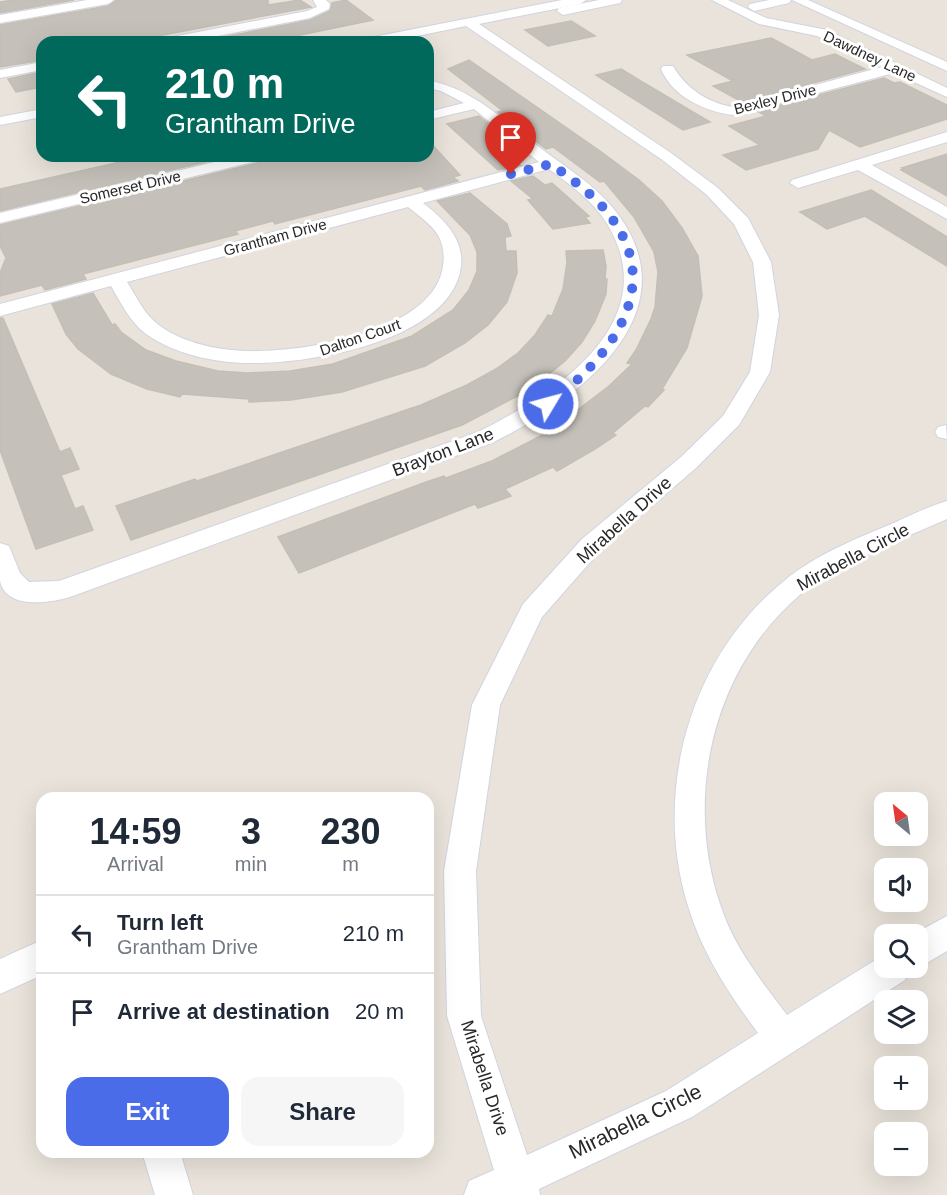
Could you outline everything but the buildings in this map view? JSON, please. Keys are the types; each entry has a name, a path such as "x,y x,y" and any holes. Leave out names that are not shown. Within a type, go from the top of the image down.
{"street":[{"path":"0,19 108,0"},
{"path":"198,36 310,14 323,9 324,4 320,0"},
{"path":"430,36 580,0"},
{"path":"405,36 616,0"},
{"name":"Dawdney Lane","path":"718,0 757,19 822,33 947,93"},
{"name":"Dawdney Lane","path":"741,0 790,25"},
{"path":"754,7 785,0"},
{"path":"798,0 947,67"},
{"name":"Mirabella Drive","path":"473,25 666,156 712,191 742,222 762,262 770,315 760,372 731,420 689,462 591,545 532,610 486,705 460,871 464,1016 507,1146 506,1190"},
{"path":"0,74 36,67"},
{"name":"Bexley Drive","path":"668,69 671,78 681,87 718,109 733,111 895,68"},
{"name":"Brayton Lane","path":"0,552 9,579 17,588 30,592 61,590 462,447 507,427 548,404 580,380 618,333 628,306 633,280 630,255 615,222 591,195 474,105 458,93 434,86"},
{"path":"434,115 474,105"},
{"path":"0,122 36,114"},
{"path":"798,183 947,137"},
{"name":"Somerset Drive","path":"0,218 235,162"},
{"name":"Grantham Drive","path":"0,310 551,164"},
{"path":"859,164 947,214"},
{"name":"Dalton Court","path":"116,279 139,316 152,330 194,349 248,357 317,352 378,334 406,321 431,307 444,292 454,261 452,249 447,236 411,201"},
{"name":"Mirabella Circle","path":"783,1038 727,958 704,905 690,844 689,787 698,739 712,691 739,645 793,587 829,565 947,509"},
{"path":"928,944 947,932"},
{"path":"0,977 36,960"},
{"name":"Mirabella Circle","path":"506,1190 679,1104 877,978"},
{"path":"163,1158 174,1195"}],"route":[{"path":"511,174 551,164 585,190 615,222 626,244 632,267 631,293 618,333 592,368 548,404"}]}
